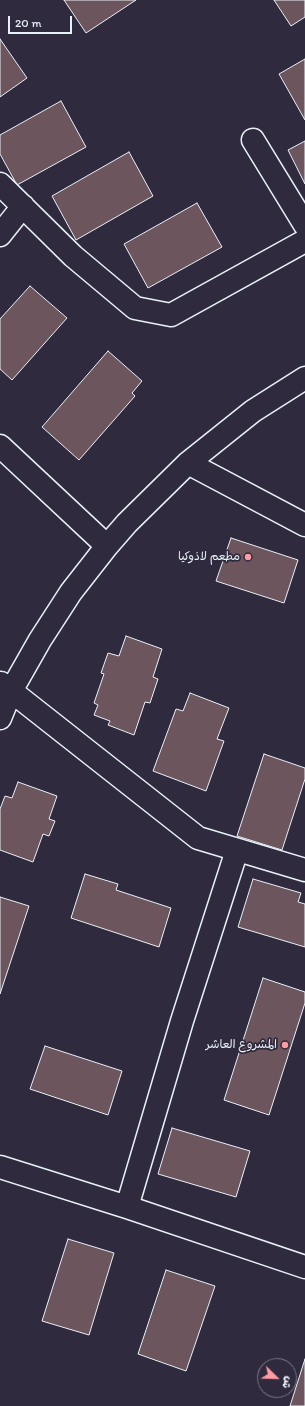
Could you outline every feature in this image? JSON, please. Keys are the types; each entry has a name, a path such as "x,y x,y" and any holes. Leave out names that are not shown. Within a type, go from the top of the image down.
{"street":[{"path":"253,140 305,225"},
{"path":"0,184 73,256 135,308 171,315 305,241"},
{"path":"0,235 23,206"},
{"path":"0,718 6,687 40,640 71,592 127,523 188,463 253,411 305,378"},
{"path":"0,446 107,546"},
{"path":"188,463 305,525"},
{"path":"6,687 198,838 305,870"},
{"path":"127,1207 182,1021 237,850"},
{"path":"0,1167 127,1207 305,1267"}],"building":[{"path":"64,0 136,0 86,33"},
{"path":"274,0 305,0 305,17 291,26"},
{"path":"0,39 27,78 0,97"},
{"path":"305,59 305,120 279,74"},
{"path":"61,101 86,147 17,185 0,154 0,135"},
{"path":"305,141 305,184 288,150"},
{"path":"129,152 153,196 76,240 52,196"},
{"path":"197,203 222,247 148,288 124,244"},
{"path":"30,286 67,318 12,380 0,369 0,319"},
{"path":"108,351 142,381 132,393 135,396 79,460 42,427"},
{"path":"231,538 298,560 284,603 216,581"},
{"path":"126,636 162,649 153,677 158,679 150,703 145,702 134,735 108,725 110,721 94,715 98,705 94,703 104,674 101,673 108,653 119,656"},
{"path":"190,693 229,708 217,739 224,741 206,791 153,771 176,709 183,711"},
{"path":"264,754 305,768 305,779 282,850 237,836"},
{"path":"18,782 57,796 49,819 55,821 49,836 43,834 33,862 0,850 0,809 5,796 12,798"},
{"path":"85,874 118,884 116,890 171,908 159,947 71,918"},
{"path":"253,879 301,893 298,902 305,904 305,947 238,927"},
{"path":"0,897 29,906 0,994"},
{"path":"263,978 305,992 305,1003 269,1115 224,1100"},
{"path":"45,1046 122,1071 108,1115 30,1089"},
{"path":"172,1128 250,1151 236,1197 158,1174"},
{"path":"68,1239 114,1253 89,1335 42,1321"},
{"path":"166,1270 215,1286 186,1371 138,1354"},
{"path":"305,1359 305,1406 290,1406 293,1398 297,1398 297,1384"}],"place":[{"name":"مطعم لاذوكيا","path":"248,557"},
{"name":"المشروع العاشر","path":"285,1045"}]}
